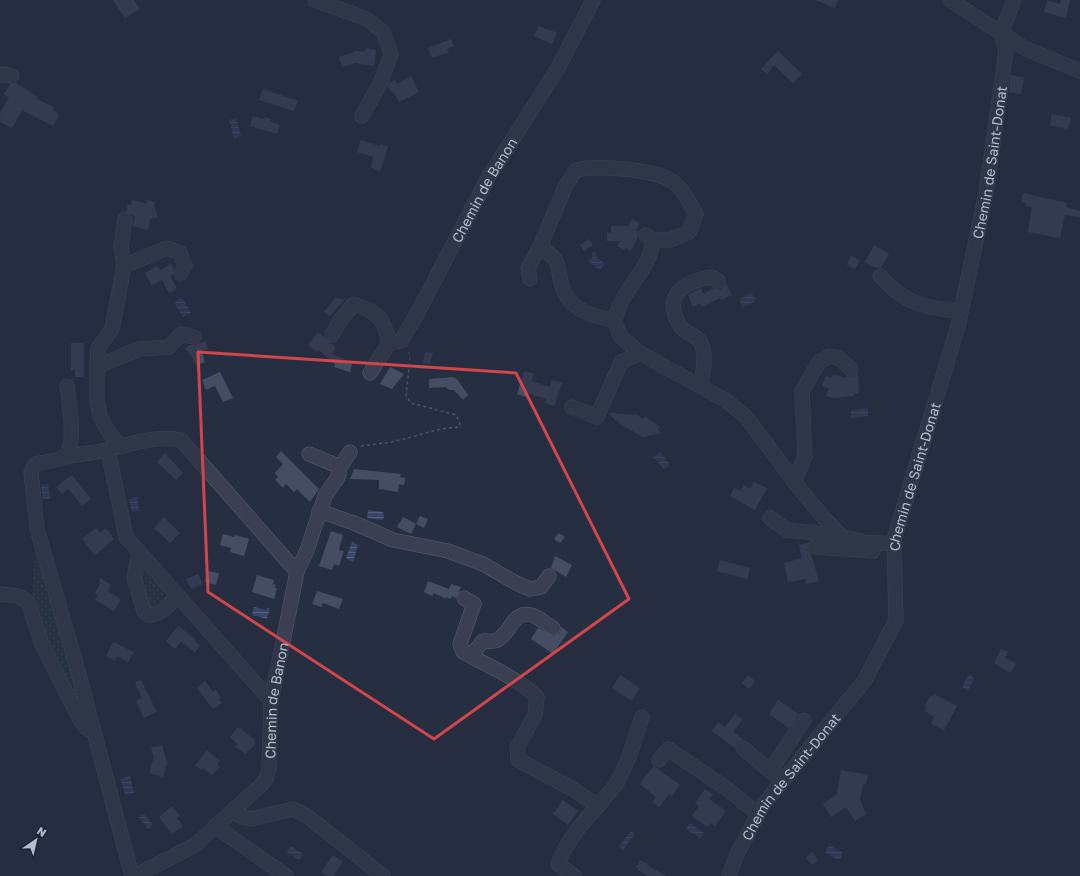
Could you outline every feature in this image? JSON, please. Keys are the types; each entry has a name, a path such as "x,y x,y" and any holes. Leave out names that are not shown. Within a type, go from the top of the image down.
{"street":[{"path":"315,0 367,19 383,32 391,54 381,82 362,116"},
{"name":"Chemin de Banon","path":"403,338 450,253 488,178 558,68 593,0"},
{"path":"950,0 1026,49 1080,71"},
{"path":"1002,34 1014,0"},
{"name":"Chemin de Saint-Donat","path":"729,876 737,854 763,805 865,680 896,620 894,539 961,311 986,193 1006,51 1002,34"},
{"path":"544,250 542,242 565,187 576,170 590,166 614,168 646,172 670,180 684,194 696,214 689,232 670,240 649,238 652,252 643,269 623,299 614,320 621,337 640,353 727,401 746,417 794,482 841,536"},
{"path":"125,218 121,248 124,266 112,329 98,348 97,401 100,416 108,431 114,448 126,537 271,701"},
{"path":"124,266 167,248 180,253 186,265 181,272"},
{"path":"530,279 528,268 539,248 553,257 560,266 562,288 567,298 582,310 597,318 614,320"},
{"path":"880,276 889,286 929,308 961,311"},
{"path":"700,386 705,354 701,341 681,328 673,310 674,299 687,284 712,277 718,281"},
{"path":"332,335 341,319 354,304 371,310 385,325 389,343 370,373"},
{"path":"97,370 103,364 139,349 169,347 181,334 194,337"},
{"path":"389,343 401,341 403,338"},
{"path":"572,407 597,417 621,362 640,353"},
{"path":"794,482 805,456 802,391 819,362 830,356 839,358 851,369"},
{"path":"64,457 71,448 71,412 67,386"},
{"path":"133,876 78,671 37,529 31,472 35,464 64,457 172,438 181,440 297,572"},
{"name":"Chemin de Banon","path":"133,876 195,845 266,779 269,768 271,701 297,572 307,550 325,496 338,477 340,467 350,452"},
{"path":"309,454 340,467"},
{"path":"319,512 354,523 393,540 448,551 483,564 516,583 530,589 541,587 549,576"},
{"path":"770,518 787,530 841,536 862,542 895,544"},
{"path":"815,547 882,552 895,544"},
{"path":"139,553 134,578 144,611 148,615 153,616 163,610 179,596"},
{"path":"0,594 18,596 28,602 42,645 80,721 86,728 94,733"},
{"path":"464,598 474,604 460,644 463,652 504,673 525,686 537,697 535,715 517,748 518,760 572,788 598,806"},
{"path":"476,659 474,652 483,642 497,640 505,634 517,617 524,614 537,617 553,628"},
{"path":"574,876 558,864 565,847 579,826 617,783 629,757 642,717"},
{"path":"770,771 804,720"},
{"path":"743,748 782,781"},
{"path":"659,760 668,749 726,788 758,814"},
{"path":"236,807 240,816 250,819 293,809 307,816 383,876"},
{"path":"215,826 286,876"}],"path":[{"path":"350,452 363,446 392,442 433,431 459,427 460,424 456,415 410,403 408,401 406,396 410,357 403,338"}],"highlighted area":[{"path":"198,352 516,373 629,599 434,739 208,592"}],"shaded area":[{"path":"35,544 86,724 43,640 32,599"},
{"path":"146,570 170,594 167,600 151,610 140,579 142,573"}],"water":[{"path":"236,118 241,136 234,138 229,120"},
{"path":"595,252 596,257 605,264 600,270 588,261 592,258 592,253"},
{"path":"751,293 756,299 754,302 743,307 741,306 740,299"},
{"path":"180,298 183,299 191,313 183,317 175,304"},
{"path":"868,408 868,416 851,418 851,410"},
{"path":"660,452 670,465 664,469 653,457"},
{"path":"48,484 50,499 43,500 41,485"},
{"path":"137,497 139,511 132,512 129,499"},
{"path":"368,510 383,512 384,518 382,520 367,518"},
{"path":"352,542 358,545 353,562 346,558"},
{"path":"254,607 266,610 267,608 270,608 267,619 252,615"},
{"path":"971,675 974,679 968,691 962,687 968,676"},
{"path":"130,776 134,793 125,795 121,779"},
{"path":"144,814 153,825 148,829 139,818 140,815"},
{"path":"690,823 704,833 700,838 686,829"},
{"path":"631,831 635,834 623,850 619,846"},
{"path":"291,846 303,854 299,860 287,852"},
{"path":"830,846 842,852 842,857 838,860 826,853 826,849"}],"building":[{"path":"113,0 134,0 140,9 125,18"},
{"path":"816,0 838,0 835,8"},
{"path":"1047,0 1060,4 1061,0 1070,0 1066,18 1044,12"},
{"path":"539,26 557,33 552,44 534,36"},
{"path":"451,39 454,46 447,49 449,52 432,58 428,48"},
{"path":"366,48 376,50 374,66 356,63 342,67 339,57 357,51 365,52"},
{"path":"778,51 802,74 793,83 774,65 767,74 761,69"},
{"path":"1011,75 1024,78 1021,94 1009,92"},
{"path":"411,76 419,92 399,102 394,92 392,93 388,86 395,80 397,84"},
{"path":"16,83 38,97 37,99 54,107 53,110 58,113 57,115 59,116 53,126 22,110 12,128 0,122 0,114 9,97 4,94 10,84"},
{"path":"263,89 298,101 294,111 259,100"},
{"path":"1052,114 1071,118 1068,129 1050,125"},
{"path":"253,116 263,119 264,117 271,119 270,121 280,125 277,134 250,126"},
{"path":"361,140 379,146 380,144 388,146 380,172 371,167 373,157 357,152"},
{"path":"1023,193 1067,203 1066,207 1080,211 1080,217 1065,215 1060,238 1028,232 1032,207 1025,206 1026,203 1021,202"},
{"path":"132,200 146,204 147,200 155,202 154,206 158,217 150,219 148,230 133,226 135,216 126,211 128,204 131,205"},
{"path":"632,219 640,223 636,230 639,231 638,236 631,251 625,247 624,250 617,246 620,241 607,241 607,232 611,233 611,226 628,226"},
{"path":"588,239 593,245 584,251 580,245"},
{"path":"874,245 889,254 881,268 877,268 865,262"},
{"path":"851,256 860,260 855,269 847,265"},
{"path":"171,264 174,269 173,274 170,276 177,289 169,293 162,280 152,286 145,273 157,266 160,270"},
{"path":"726,284 732,295 721,300 720,298 702,307 700,303 693,307 688,295 701,288 703,294 714,288 721,289"},
{"path":"335,298 344,300 330,316 324,312"},
{"path":"318,332 336,348 331,354 345,359 344,361 352,364 350,372 334,367 335,364 319,350 317,352 308,345"},
{"path":"205,341 208,348 202,351 205,362 196,366 191,355 185,349 189,345 196,345"},
{"path":"71,343 84,343 84,377 75,377 75,370 71,370"},
{"path":"425,352 433,353 430,364 423,363"},
{"path":"390,367 404,374 392,389 380,384"},
{"path":"524,371 534,374 531,381 550,387 552,380 562,383 554,406 545,403 546,399 528,393 526,397 517,394"},
{"path":"220,372 233,398 223,402 215,386 206,390 202,380"},
{"path":"858,374 859,394 834,398 826,396 829,388 822,386 826,376 831,378 833,375 847,378 847,376 853,377"},
{"path":"453,377 457,379 468,395 463,400 454,390 449,390 446,387 429,388 429,379"},
{"path":"608,413 637,415 643,419 645,416 660,427 658,429 661,433 643,437 620,424"},
{"path":"281,451 319,489 310,502 297,489 294,492 286,484 283,488 275,480 278,477 275,473 283,464 276,457"},
{"path":"165,453 183,473 176,480 157,462"},
{"path":"354,469 401,474 400,477 405,478 404,485 399,484 398,492 379,489 379,480 350,479"},
{"path":"72,475 91,499 82,506 68,489 62,494 56,487"},
{"path":"754,482 767,488 755,510 730,496 734,488 741,491 744,485 750,489"},
{"path":"420,516 428,519 424,528 416,524"},
{"path":"164,517 180,533 170,543 154,528"},
{"path":"403,517 416,524 411,534 397,527"},
{"path":"96,528 100,533 106,528 114,539 95,555 82,539"},
{"path":"331,531 343,535 339,550 344,551 339,566 334,564 332,570 319,566"},
{"path":"559,533 565,537 560,543 554,539"},
{"path":"223,534 234,537 235,535 249,539 244,556 230,552 231,548 220,545"},
{"path":"808,543 807,550 811,554 819,581 806,584 805,579 788,582 784,563 802,558 799,545"},
{"path":"555,556 572,565 566,577 551,568"},
{"path":"720,560 750,568 747,579 717,571"},
{"path":"207,571 219,573 216,585 204,582"},
{"path":"198,574 203,584 191,589 186,579"},
{"path":"257,575 274,580 273,584 276,585 275,588 277,588 274,599 252,592"},
{"path":"100,578 111,585 108,591 121,599 114,611 95,600 98,595 95,593 99,586"},
{"path":"428,581 449,589 451,584 461,587 456,598 452,596 451,599 446,597 446,599 434,593 432,596 424,592"},
{"path":"317,591 343,599 339,609 323,603 321,607 312,604"},
{"path":"178,626 196,640 195,641 200,646 195,652 181,642 175,649 166,641"},
{"path":"561,627 568,632 553,654 531,639 538,628 553,636 560,633"},
{"path":"113,642 134,652 128,662 117,656 115,661 106,656"},
{"path":"1001,649 1008,652 1005,658 1016,663 1011,673 994,663"},
{"path":"620,675 640,688 632,701 612,688"},
{"path":"748,675 755,681 749,689 742,683"},
{"path":"141,680 157,712 144,718 136,701 142,698 135,682"},
{"path":"205,681 213,692 216,690 221,698 219,700 222,703 213,709 197,688"},
{"path":"934,694 957,706 944,730 931,724 934,717 925,711 927,707 925,706 930,696 932,697"},
{"path":"778,700 798,714 789,728 769,714"},
{"path":"735,714 743,719 733,732 743,739 737,742 735,748 712,731 718,722 725,727"},
{"path":"238,727 255,740 254,742 256,743 246,754 235,747 238,744 230,737"},
{"path":"162,745 167,763 163,777 149,773 154,757 151,748"},
{"path":"207,750 220,761 217,764 220,767 212,775 203,768 201,770 195,765"},
{"path":"654,766 680,785 672,796 669,794 659,807 652,802 656,797 640,784"},
{"path":"841,770 868,775 866,784 863,784 860,799 866,814 855,821 846,807 831,817 823,804 837,794"},
{"path":"705,789 713,795 709,799 726,811 715,826 711,823 708,827 692,816 699,806 695,803"},
{"path":"563,800 578,811 568,825 553,814"},
{"path":"172,806 180,816 177,818 183,826 172,834 159,817"},
{"path":"812,852 818,860 812,865 806,858"},
{"path":"333,855 343,862 333,876 327,876 321,872"},
{"path":"640,860 667,876 648,876 636,867"}]}
